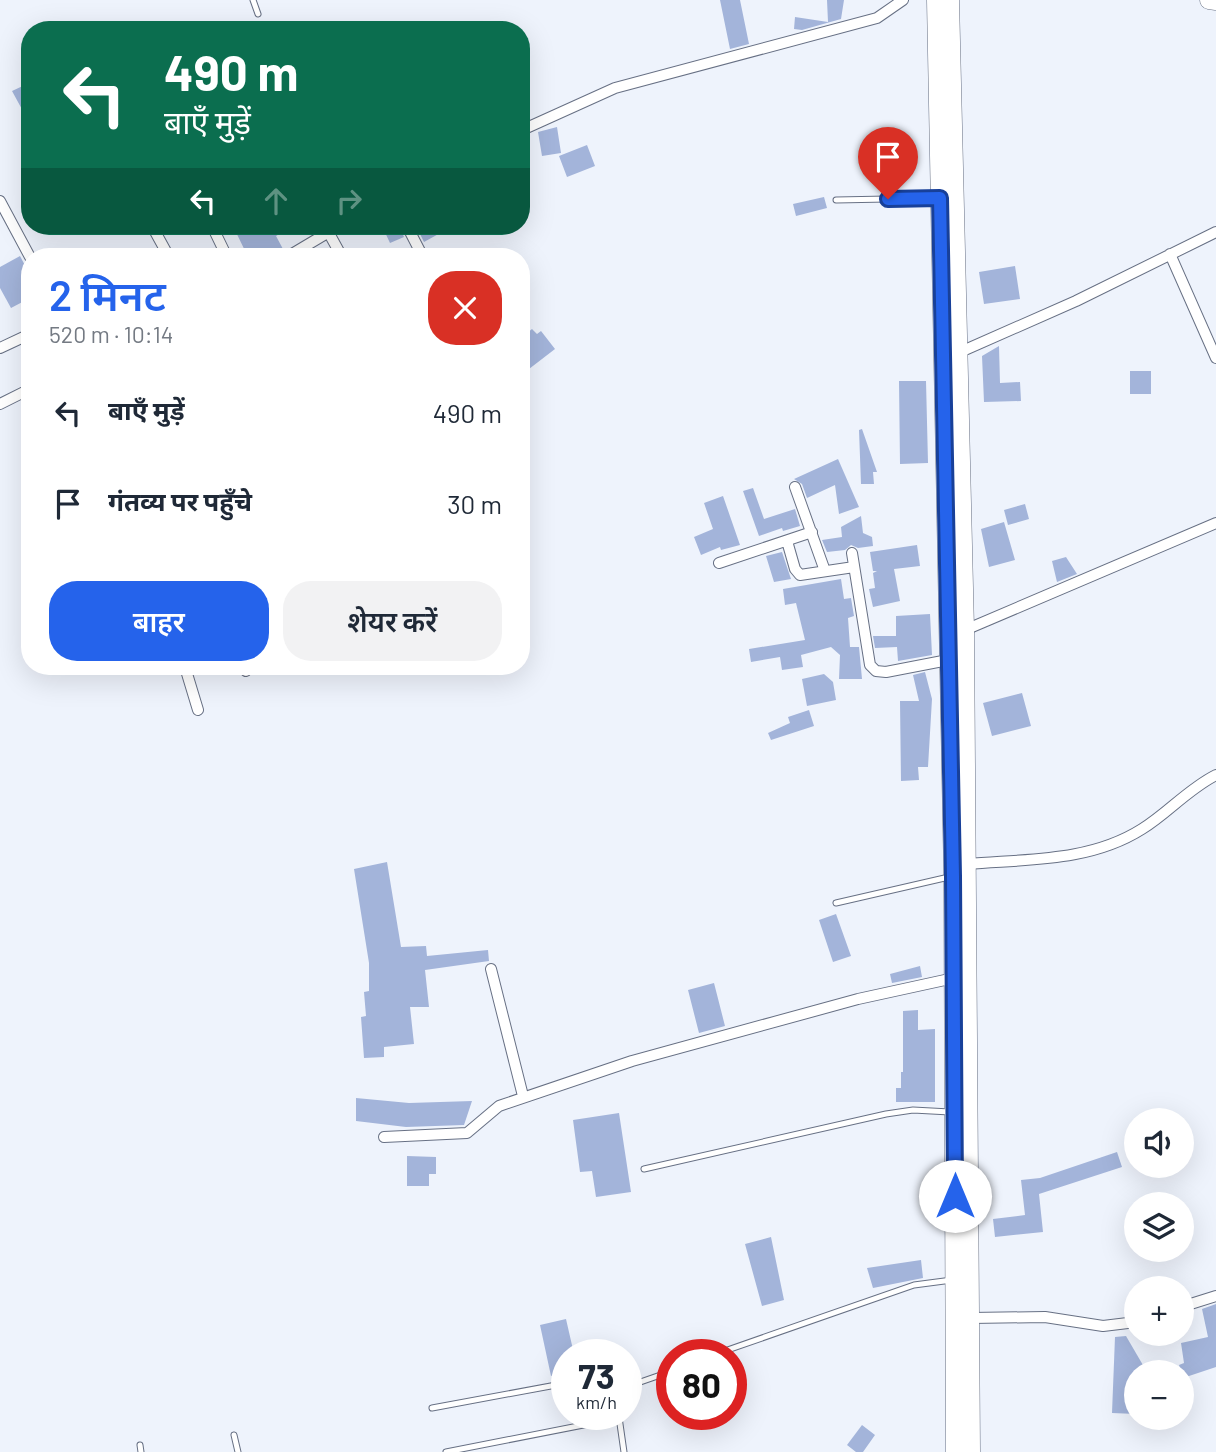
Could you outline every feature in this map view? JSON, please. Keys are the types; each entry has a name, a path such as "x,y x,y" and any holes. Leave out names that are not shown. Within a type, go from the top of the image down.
{"main road":[{"path":"936,0 953,876 955,1452"},
{"path":"950,0 965,629 971,1452"},
{"path":"1209,0 1216,1"}],"street":[{"path":"530,126 615,88 867,21 885,13 903,0"},
{"path":"0,201 25,248"},
{"path":"958,353 1076,301 1216,232"},
{"path":"300,248 318,235"},
{"path":"1171,254 1216,358"},
{"path":"0,348 21,338"},
{"path":"0,404 21,394"},
{"path":"795,487 825,571"},
{"path":"965,629 1216,523"},
{"path":"719,563 812,532"},
{"path":"787,541 795,569 800,575 854,567"},
{"path":"852,553 870,665 876,671 886,673 948,660"},
{"path":"187,675 198,710"},
{"path":"968,864 1084,855 1141,830 1179,798 1216,775"},
{"path":"491,969 523,1096"},
{"path":"384,1137 467,1133 499,1106 523,1096 746,1029 954,978"},
{"path":"1194,1303 1216,1296"},
{"path":"971,1318 1045,1317 1103,1326 1124,1323"}],"lane":[{"path":"253,0 258,14"},
{"path":"836,201 940,198"},
{"path":"836,903 953,876"},
{"path":"644,1169 886,1114 913,1110 954,1113"},
{"path":"747,1343 914,1286 955,1280"},
{"path":"432,1408 551,1386"},
{"path":"446,1452 552,1430"},
{"path":"621,1430 624,1452"},
{"path":"234,1435 237,1452"}],"building":[{"path":"720,0 740,0 749,44 730,49"},
{"path":"827,0 844,0 841,19 802,30 794,29 795,17 828,22"},
{"path":"21,87 21,108 12,91"},
{"path":"557,127 561,153 542,156 538,132"},
{"path":"587,145 595,166 567,177 559,156"},
{"path":"824,197 827,208 796,216 793,204"},
{"path":"237,235 278,235 282,248 244,248"},
{"path":"386,235 403,235 404,237 390,243"},
{"path":"420,235 437,235 424,242"},
{"path":"20,256 21,258 21,303 11,308 0,288 0,267"},
{"path":"1015,266 1020,299 984,304 979,272"},
{"path":"532,329 537,334 541,331 555,349 530,368"},
{"path":"999,346 1000,383 1020,382 1021,401 984,402 982,356"},
{"path":"1130,371 1151,371 1151,394 1130,394"},
{"path":"899,381 926,381 928,463 900,464"},
{"path":"862,429 877,472 873,472 874,484 861,484 859,430"},
{"path":"838,459 859,507 839,514 835,485 807,498 802,484 794,479"},
{"path":"753,488 764,519 795,509 800,526 783,531 782,528 759,536 743,491"},
{"path":"723,496 740,545 721,550 720,547 701,555 694,537 713,529 704,503"},
{"path":"1025,504 1029,519 1008,525 1004,510"},
{"path":"861,516 863,533 872,537 873,546 858,548 851,545 845,550 827,552 822,540 842,537 841,527"},
{"path":"1004,522 1015,560 989,567 981,529"},
{"path":"917,545 920,566 894,569 900,601 873,607 869,589 875,588 873,573 877,571 873,571 870,552"},
{"path":"782,552 791,579 774,582 766,556"},
{"path":"1066,557 1077,574 1057,582 1052,561"},
{"path":"841,579 844,599 851,598 854,616 848,618 850,647 859,647 862,679 839,679 840,655 831,647 801,655 803,667 782,670 780,657 751,662 749,649 805,640 796,603 785,605 783,589"},
{"path":"930,614 932,655 898,661 897,647 875,648 873,636 896,636 896,616"},
{"path":"925,672 932,699 928,767 918,767 919,780 901,781 900,701 919,701 913,675"},
{"path":"824,674 833,682 836,700 807,706 802,679"},
{"path":"1022,693 1031,726 992,736 983,703"},
{"path":"809,710 814,726 771,740 768,733 790,723 788,717"},
{"path":"387,862 401,947 426,946 427,956 488,950 489,961 425,970 429,1007 410,1007 414,1044 384,1047 384,1057 364,1058 361,1017 366,1016 364,992 369,991 369,963 354,869"},
{"path":"836,914 851,956 833,962 819,920"},
{"path":"920,966 922,977 892,983 890,974"},
{"path":"714,983 725,1026 699,1033 688,990"},
{"path":"918,1010 918,1030 935,1029 935,1102 896,1102 896,1088 901,1088 903,1072 903,1011"},
{"path":"356,1098 409,1103 472,1101 464,1125 406,1127 356,1121"},
{"path":"619,1113 631,1192 596,1197 592,1171 580,1172 573,1120"},
{"path":"1117,1152 1122,1167 1039,1194 1043,1232 995,1237 993,1219 1025,1215 1021,1180 1040,1178"},
{"path":"407,1156 436,1157 436,1174 429,1174 429,1186 407,1186"},
{"path":"771,1237 784,1300 762,1306 745,1244"},
{"path":"921,1260 923,1278 873,1288 867,1268"},
{"path":"1216,1304 1216,1367 1194,1374 1194,1360 1184,1360 1181,1346 1194,1346 1194,1340 1208,1337 1202,1309"},
{"path":"566,1319 571,1339 551,1339 551,1376 540,1325"},
{"path":"1124,1336 1124,1346 1132,1346 1140,1360 1124,1360 1124,1414 1112,1413 1115,1337"},
{"path":"862,1425 875,1435 863,1452 856,1452 847,1445"}],"route":[{"path":"888,199 940,198 953,876 955,1196"}]}
